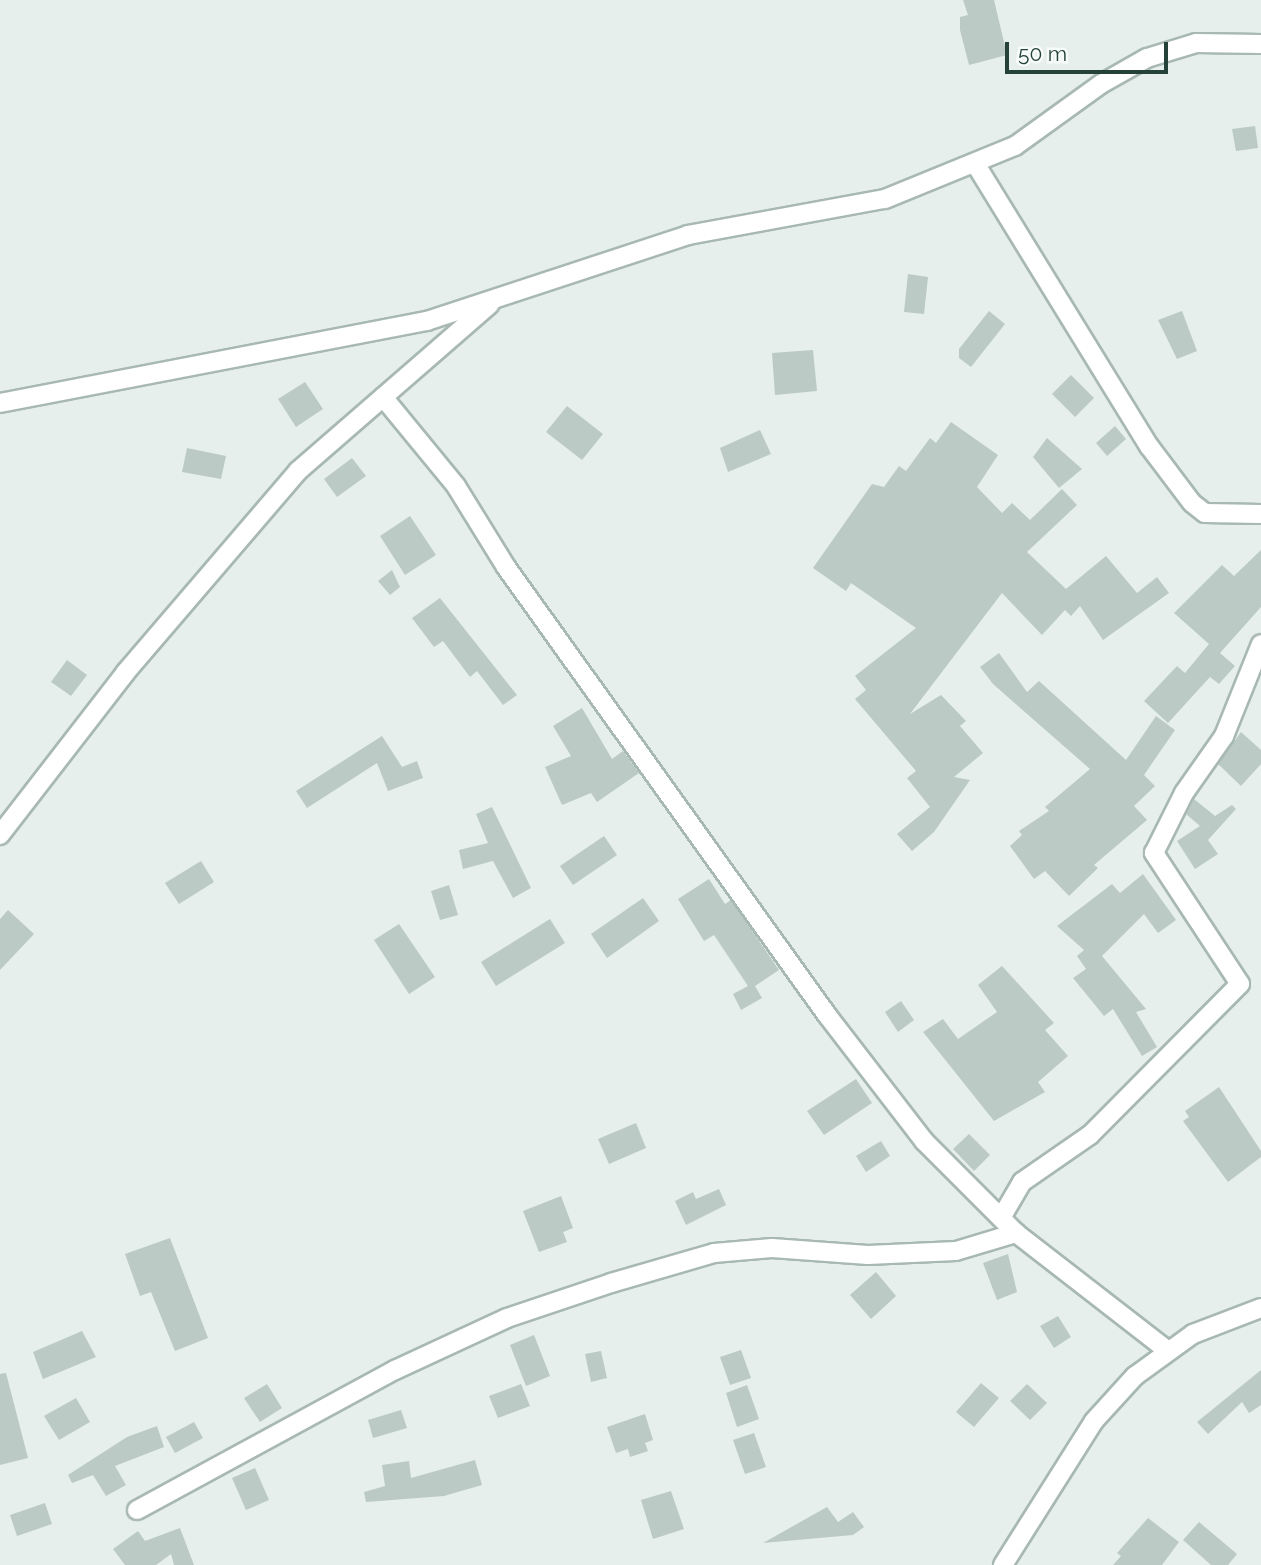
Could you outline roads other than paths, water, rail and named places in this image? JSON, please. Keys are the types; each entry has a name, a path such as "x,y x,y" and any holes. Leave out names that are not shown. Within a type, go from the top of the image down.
{"street":[{"path":"0,403 427,321 688,235 886,199 976,165 1015,146 1101,84 1147,58 1196,43 1261,44"},
{"path":"976,165 1149,446 1192,503 1205,513 1261,514"},
{"path":"0,835 125,673 298,471 494,301"},
{"path":"383,397 456,486 506,567 827,1015 924,1141 1016,1233 1168,1351"},
{"path":"1001,1218 1023,1182 1090,1135 1240,984 1154,853 1184,793 1224,736 1261,644"},
{"path":"137,1510 395,1370 507,1318 611,1283 714,1253 772,1248 869,1255 956,1251 1016,1233"},
{"path":"1003,1565 1094,1421 1135,1376 1193,1334 1261,1308"}]}
